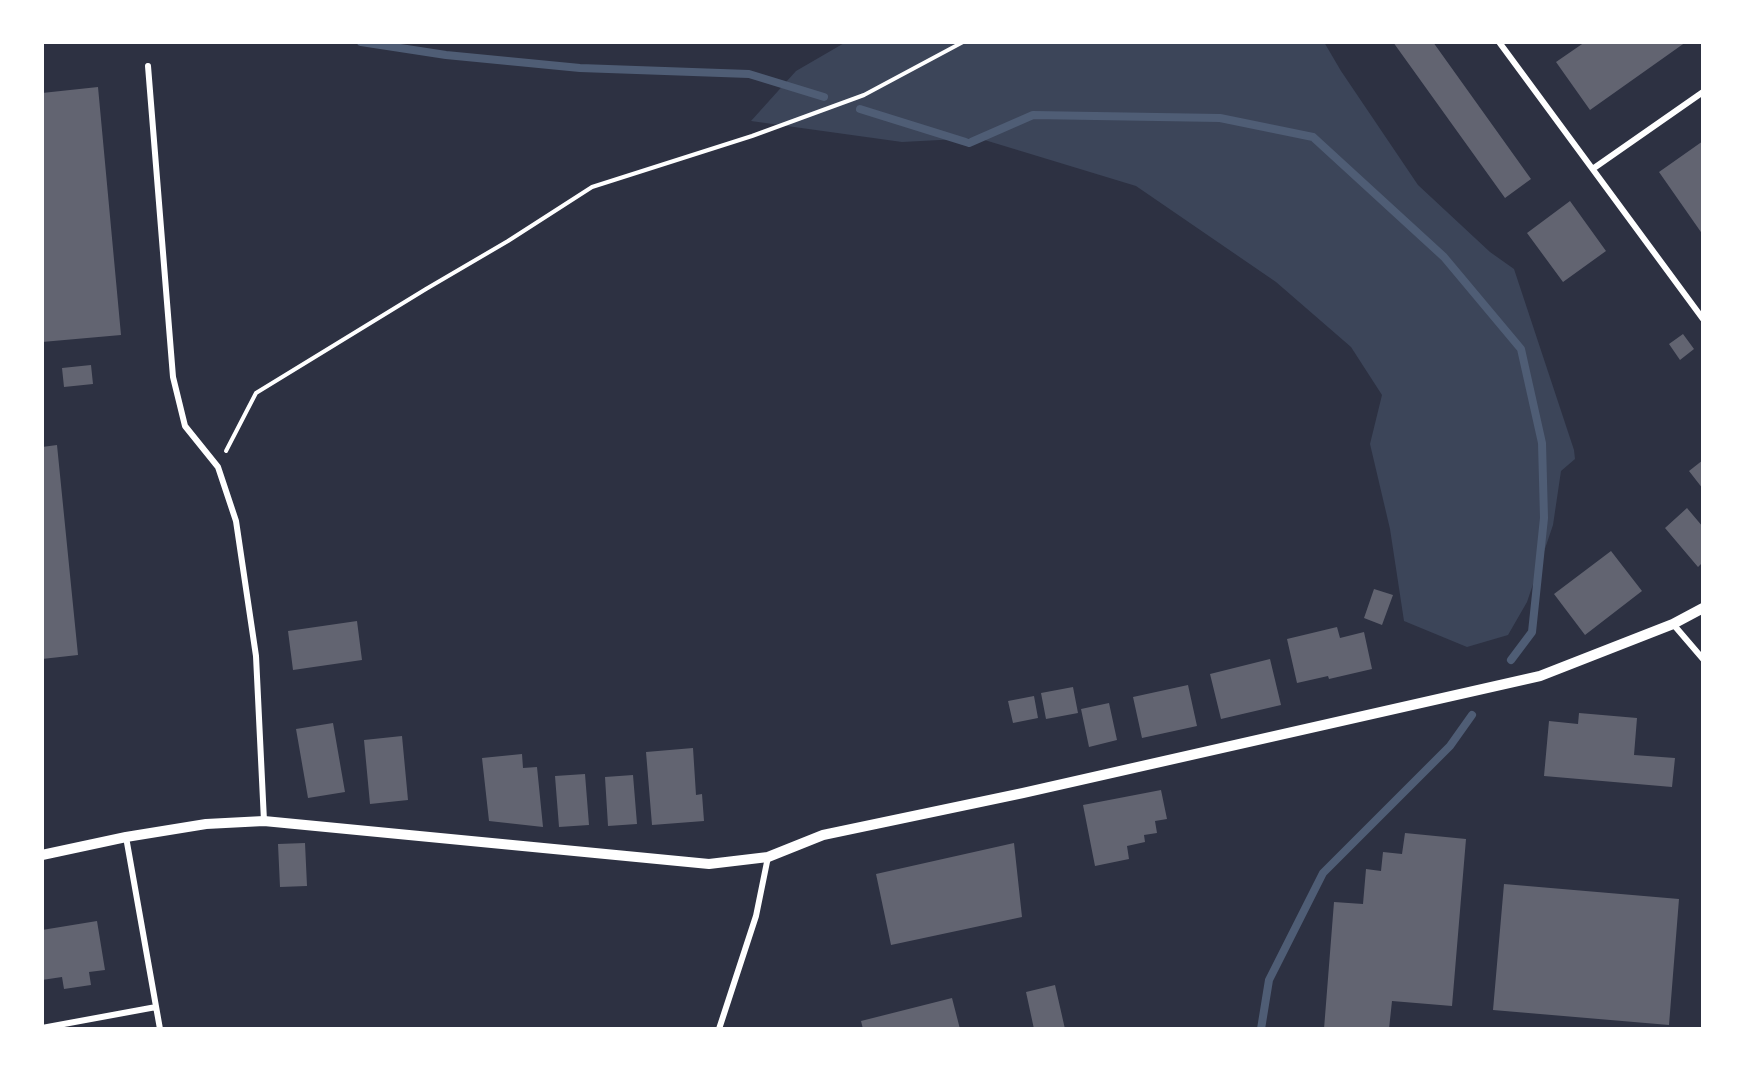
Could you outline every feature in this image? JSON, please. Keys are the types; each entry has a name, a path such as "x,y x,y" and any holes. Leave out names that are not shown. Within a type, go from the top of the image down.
{"street":[{"path":"1499,42 1703,319"},
{"path":"148,66 174,376 185,426 218,467 236,521 256,656 264,821"},
{"path":"1594,168 1703,92"},
{"path":"42,855 126,837 206,824 264,821 709,864 768,858 823,835 1023,793 1540,676 1673,624 1703,608"},
{"path":"1673,624 1703,659"},
{"path":"126,837 160,1029"},
{"path":"719,1029 756,916 768,858"},
{"path":"42,1028 156,1007"}],"path":[{"path":"218,467 256,393 416,295 508,242 592,187 752,136 864,95 963,42"}],"shaded area":[{"path":"846,42 1324,42 1418,185 1490,252 1514,269 1574,450 1575,459 1561,471 1553,525 1527,602 1508,635 1467,647 1404,621 1390,529 1370,444 1382,395 1351,347 1276,282 1136,186 978,138 902,142 751,121 796,71"}],"building":[{"path":"1393,42 1433,42 1531,179 1505,198"},
{"path":"1585,42 1686,42 1590,110 1556,62"},
{"path":"98,87 121,335 42,342 42,93"},
{"path":"1703,141 1703,235 1659,172"},
{"path":"1570,201 1606,251 1563,282 1527,233"},
{"path":"1683,334 1694,349 1680,360 1669,344"},
{"path":"91,365 93,384 64,387 62,368"},
{"path":"57,445 78,655 42,659 42,447"},
{"path":"1703,460 1703,489 1689,471"},
{"path":"1687,508 1703,527 1703,562 1698,567 1665,528"},
{"path":"1611,551 1642,591 1585,635 1554,594"},
{"path":"1374,589 1393,595 1382,625 1364,618"},
{"path":"357,621 362,660 293,670 288,631"},
{"path":"1337,627 1340,638 1364,632 1372,669 1329,679 1328,676 1297,683 1287,639"},
{"path":"1270,659 1281,705 1221,719 1210,674"},
{"path":"1188,685 1197,726 1142,738 1133,697"},
{"path":"1073,687 1078,713 1046,719 1041,693"},
{"path":"1034,696 1038,718 1013,723 1008,701"},
{"path":"1109,703 1117,740 1089,747 1081,709"},
{"path":"1579,713 1637,718 1634,755 1675,758 1672,787 1544,776 1549,721 1578,724"},
{"path":"333,723 345,792 308,798 296,729"},
{"path":"402,736 408,800 370,804 364,740"},
{"path":"693,748 696,795 702,794 704,821 652,825 646,752"},
{"path":"522,754 523,768 537,767 543,827 489,821 482,758"},
{"path":"585,774 589,825 559,827 555,776"},
{"path":"633,775 637,824 608,826 605,777"},
{"path":"1161,790 1167,819 1155,821 1157,833 1144,835 1145,842 1127,846 1129,859 1095,866 1083,805"},
{"path":"1405,833 1466,839 1452,1006 1392,1001 1389,1029 1324,1029 1334,902 1363,904 1366,869 1381,871 1383,852 1402,854"},
{"path":"305,843 307,886 280,887 278,844"},
{"path":"1014,843 1022,917 891,945 876,874"},
{"path":"1504,884 1679,899 1669,1025 1493,1010"},
{"path":"97,921 105,970 89,972 91,985 64,989 62,977 42,980 42,930"},
{"path":"1055,985 1065,1029 1034,1029 1026,992"},
{"path":"952,998 960,1029 863,1029 861,1021"}],"waterway":[{"path":"361,42 446,55 580,68 749,74 824,97"},
{"path":"860,109 969,143 1033,115 1220,118 1313,137 1444,257 1521,349 1542,443 1544,518 1532,632 1511,660"},
{"path":"1261,1029 1269,980 1323,873 1450,746 1472,715"}]}
